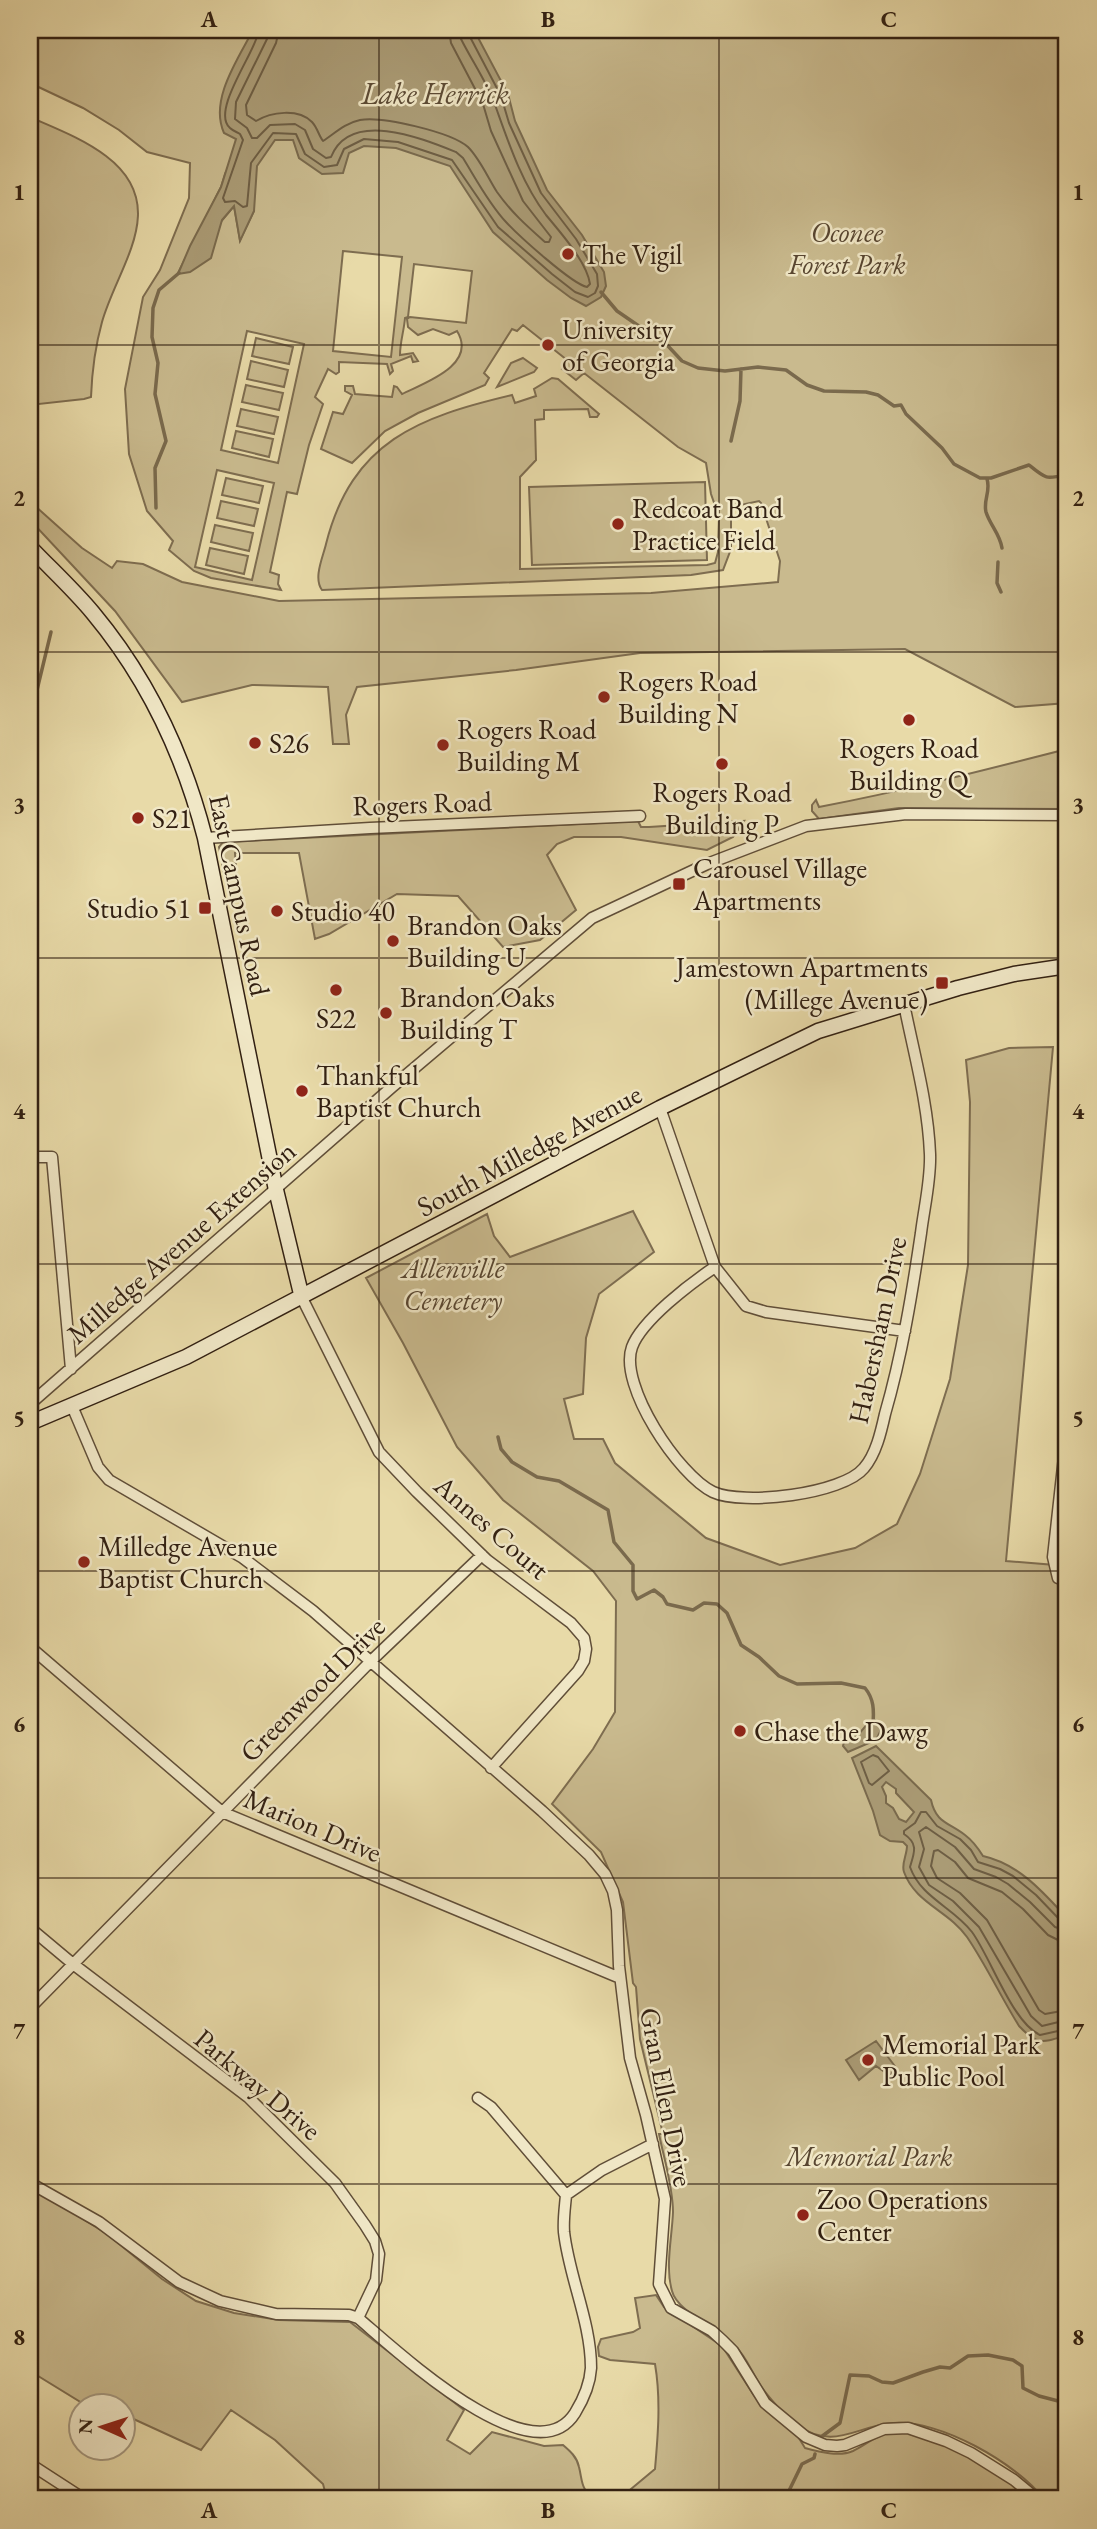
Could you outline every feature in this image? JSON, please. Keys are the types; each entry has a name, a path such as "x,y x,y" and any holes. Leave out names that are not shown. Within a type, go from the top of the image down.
{"main road":[{"name":"East Campus Road","path":"30,547 93,613 142,683 164,723 191,785 205,838 275,1190 302,1298"},
{"name":"South Milledge Avenue","path":"30,1423 186,1357 660,1108 818,1031 1014,974 1067,966"}],"street":[{"name":"Milledge Avenue Extension","path":"30,1404 522,975 593,918 707,864 806,826 906,814 1067,814"},
{"name":"Rogers Road","path":"205,838 640,816"},
{"name":"Habersham Drive","path":"715,1267 690,1284 664,1308 636,1338 630,1355 631,1377 640,1399 673,1456 689,1474 714,1493 745,1498 830,1489 854,1478 866,1467 876,1447 892,1390 905,1331 927,1193 930,1158 927,1116 904,1004"},
{"path":"660,1108 715,1267 746,1306 766,1312 905,1331"},
{"path":"30,1157 52,1157 71,1369"},
{"name":"Annes Court","path":"302,1298 379,1452 482,1555 571,1623 584,1638 586,1649 578,1671 491,1768"},
{"name":"Gran Ellen Drive","path":"72,1406 98,1467 109,1480 261,1570 313,1611 589,1855 605,1874 618,1910 620,1978 630,2058 665,2199 659,2284 671,2308 712,2331 723,2341 733,2351 765,2403 806,2437 825,2445 845,2445 895,2427 925,2433 971,2453 999,2469 1037,2499"},
{"path":"1058,1578 1054,1557 1067,1430"},
{"name":"Greenwood Drive","path":"30,2008 371,1661 482,1555"},
{"name":"Marion Drive","path":"30,1647 222,1812 620,1978"},
{"name":"Parkway Drive","path":"30,1928 73,1964 248,2097 335,2183 370,2233 379,2255 376,2280 358,2318"},
{"path":"30,2183 99,2222 192,2290 258,2312 349,2315 358,2318 427,2375 492,2418 531,2431 552,2431 569,2423 586,2390 591,2368 585,2325 564,2230 566,2195 491,2107 478,2098"},
{"path":"566,2195 601,2170 653,2144"},
{"path":"30,2464 83,2499"}],"green space":[{"name":"Oconee Forest Park","path":"31,30 1067,30 1067,703 1015,707 905,649 640,653 357,687 346,715 349,744 333,744 328,687 252,685 182,702 115,611 30,520 34,505 82,548 112,568 117,561 143,564 182,582 279,601 651,593 778,582 780,561 759,501 731,507 731,549 723,570 691,575 322,590 318,580 320,567 338,509 353,480 372,457 394,439 419,425 478,403 512,395 515,403 536,396 534,389 552,378 558,379 599,414 597,417 590,417 588,409 544,410 544,419 535,420 536,460 520,477 520,569 715,563 719,517 711,494 706,463 678,447 584,373 576,380 562,369 567,360 523,325 517,331 512,329 484,373 489,378 485,385 418,413 385,431 352,463 321,449 333,412 343,414 352,395 345,391 345,386 353,386 355,394 392,397 394,386 402,394 423,384 446,371 460,354 462,343 457,331 449,335 433,329 418,335 408,327 407,319 410,317 466,323 472,271 414,264 408,317 405,318 400,355 413,353 418,361 413,362 411,356 391,364 393,371 390,374 387,364 339,362 339,372 336,374 328,369 315,397 323,404 297,494 287,492 270,572 279,575 278,584 281,590 211,578 194,571 169,550 173,541 147,511 129,454 125,389 143,297 160,270 189,198 190,163 147,152 119,130 83,108 30,83","holes":["225,174 254,211 240,240 234,206 178,273","343,251 402,257 391,357 333,351","247,331 304,344 278,463 221,450","217,470 274,483 252,580 195,567"]},
{"path":"30,117 79,139 106,156 125,175 135,195 138,215 128,258 102,322 94,359 91,397 30,405"},
{"path":"256,338 293,347 289,364 252,356"},
{"path":"523,358 537,368 534,372 497,387 511,363"},
{"path":"251,361 288,370 284,387 247,379"},
{"path":"246,385 283,393 279,410 242,402"},
{"path":"241,409 278,417 274,434 237,426"},
{"path":"236,431 273,439 269,457 232,448"},
{"path":"226,478 263,486 259,503 222,495"},
{"name":"Redcoat Band Practice Field","path":"705,482 707,560 532,565 529,487"},
{"path":"221,501 258,509 254,526 217,518"},
{"path":"215,525 253,533 249,551 211,542"},
{"path":"210,548 248,556 244,574 206,565"},
{"path":"1067,749 1067,809 899,808 819,819 812,811 816,800 819,807 850,801"},
{"path":"638,821 641,827 649,827 744,821 733,837 707,850 621,837 574,837 557,844 547,855 576,910 540,940 503,947 458,896 397,894 329,934 315,939 299,853 235,853 236,869 224,873 219,847 223,842"},
{"name":"Memorial Park","path":"1053,1047 1006,1561 1067,1566 1067,2499 1044,2499 1015,2471 996,2458 932,2428 893,2423 834,2437 810,2433 792,2421 776,2404 735,2346 690,2313 676,2299 669,2272 672,2193 659,2134 663,2134 640,2039 636,1987 633,1983 623,1902 601,1852 552,1804 593,1749 615,1712 616,1601 593,1571 503,1500 457,1447 366,1278 487,1214 494,1236 510,1257 633,1211 654,1252 599,1294 586,1338 583,1394 564,1399 574,1439 603,1439 615,1463 706,1538 780,1565 855,1548 897,1524 920,1474 950,1379 968,1265 970,1102 966,1060 1009,1048"},
{"path":"30,2188 107,2234 162,2279 196,2301 234,2313 279,2320 350,2322 464,2410 447,2440 470,2454 492,2432 544,2446 563,2445 577,2460 585,2490 598,2499 327,2499 323,2484 275,2440 231,2410 201,2450 136,2420 136,2392 66,2393 30,2371"},
{"path":"656,2295 664,2307 722,2346 766,2410 797,2435 805,2448 842,2454 887,2433 908,2433 926,2437 984,2466 1031,2499 619,2499 655,2469 657,2377 655,2364 610,2360 599,2356 598,2347 601,2339 640,2328 635,2298"}],"water":[{"name":"Lake Herrick","path":"253,30 474,30 508,94 515,121 547,190 582,235 604,272 606,286 601,297 586,306 547,280 493,232 450,166 396,148 364,146 349,153 343,173 322,174 299,158 293,140 275,140 257,166 254,211 240,241 234,206 222,220 211,258 190,272 178,274 221,187 236,139 224,133 220,107 227,80"},
{"path":"874,1720 880,1723 876,1740 848,1752 843,1746 844,1742 858,1735"},
{"path":"876,1746 931,1800 939,1818 968,1837 983,1856 1008,1865 1030,1880 1067,1918 1067,2035 1041,2041 1031,2037 1019,2026 967,1937 909,1883 903,1869 907,1846 903,1842 890,1841 880,1835 852,1758","holes":["886,1782 896,1789 896,1793 914,1812 906,1822 899,1819 893,1808 886,1803 882,1787"]},
{"name":"Memorial Park Public Pool","path":"876,2041 897,2069 889,2075 876,2066 859,2080 846,2060"}],"waterway":[{"path":"156,508 155,468 166,441 155,394 158,363 152,337 153,308 159,290 179,273"},
{"path":"601,292 617,311 668,346 682,361 698,368 725,371 758,367 786,370 807,385 824,391 866,392 878,395 894,406 901,405 906,414 942,448 954,464 980,478 991,478 1029,465 1046,477 1067,475"},
{"path":"731,441 740,401 741,369"},
{"path":"987,479 986,512 1002,548"},
{"path":"998,562 997,583 1001,592"},
{"path":"30,719 51,632"},
{"path":"498,1437 501,1449 512,1462 537,1477 559,1481 608,1510 614,1542 633,1565 633,1591 637,1599 654,1590 667,1604 693,1610 704,1603 717,1604 727,1613 741,1645 779,1676 797,1684 841,1683 865,1688 873,1705 873,1724"},
{"path":"821,2437 840,2423 850,2375 869,2376 882,2382 893,2383 940,2367 950,2368 968,2356 988,2355 1013,2360 1022,2366 1023,2388 1039,2396 1062,2402 1067,2421"},
{"path":"785,2499 802,2464 814,2458 815,2454"}],"place":[{"name":"The Vigil","path":"568,254"},
{"name":"University of Georgia","path":"548,345"},
{"name":"Redcoat Band Practice Field","path":"618,524"},
{"name":"Rogers Road Building N","path":"604,697"},
{"name":"Rogers Road Building Q","path":"909,720"},
{"name":"S26","path":"255,743"},
{"name":"Rogers Road Building M","path":"443,745"},
{"name":"Rogers Road Building P","path":"722,764"},
{"name":"S21","path":"138,818"},
{"name":"Carousel Village Apartments","path":"679,884"},
{"name":"Studio 51","path":"205,908"},
{"name":"Studio 40","path":"277,911"},
{"name":"Brandon Oaks Building U","path":"393,941"},
{"name":"Jamestown Apartments (Millege Avenue)","path":"942,983"},
{"name":"S22","path":"336,990"},
{"name":"Brandon Oaks Building T","path":"386,1013"},
{"name":"Thankful Baptist Church","path":"302,1091"},
{"name":"Milledge Avenue Baptist Church","path":"84,1562"},
{"name":"Chase the Dawg","path":"740,1731"},
{"name":"Memorial Park Public Pool","path":"868,2060"},
{"name":"Zoo Operations Center","path":"803,2215"}],"park label":[{"name":"Allenville Cemetery","path":"453,1284"}]}
